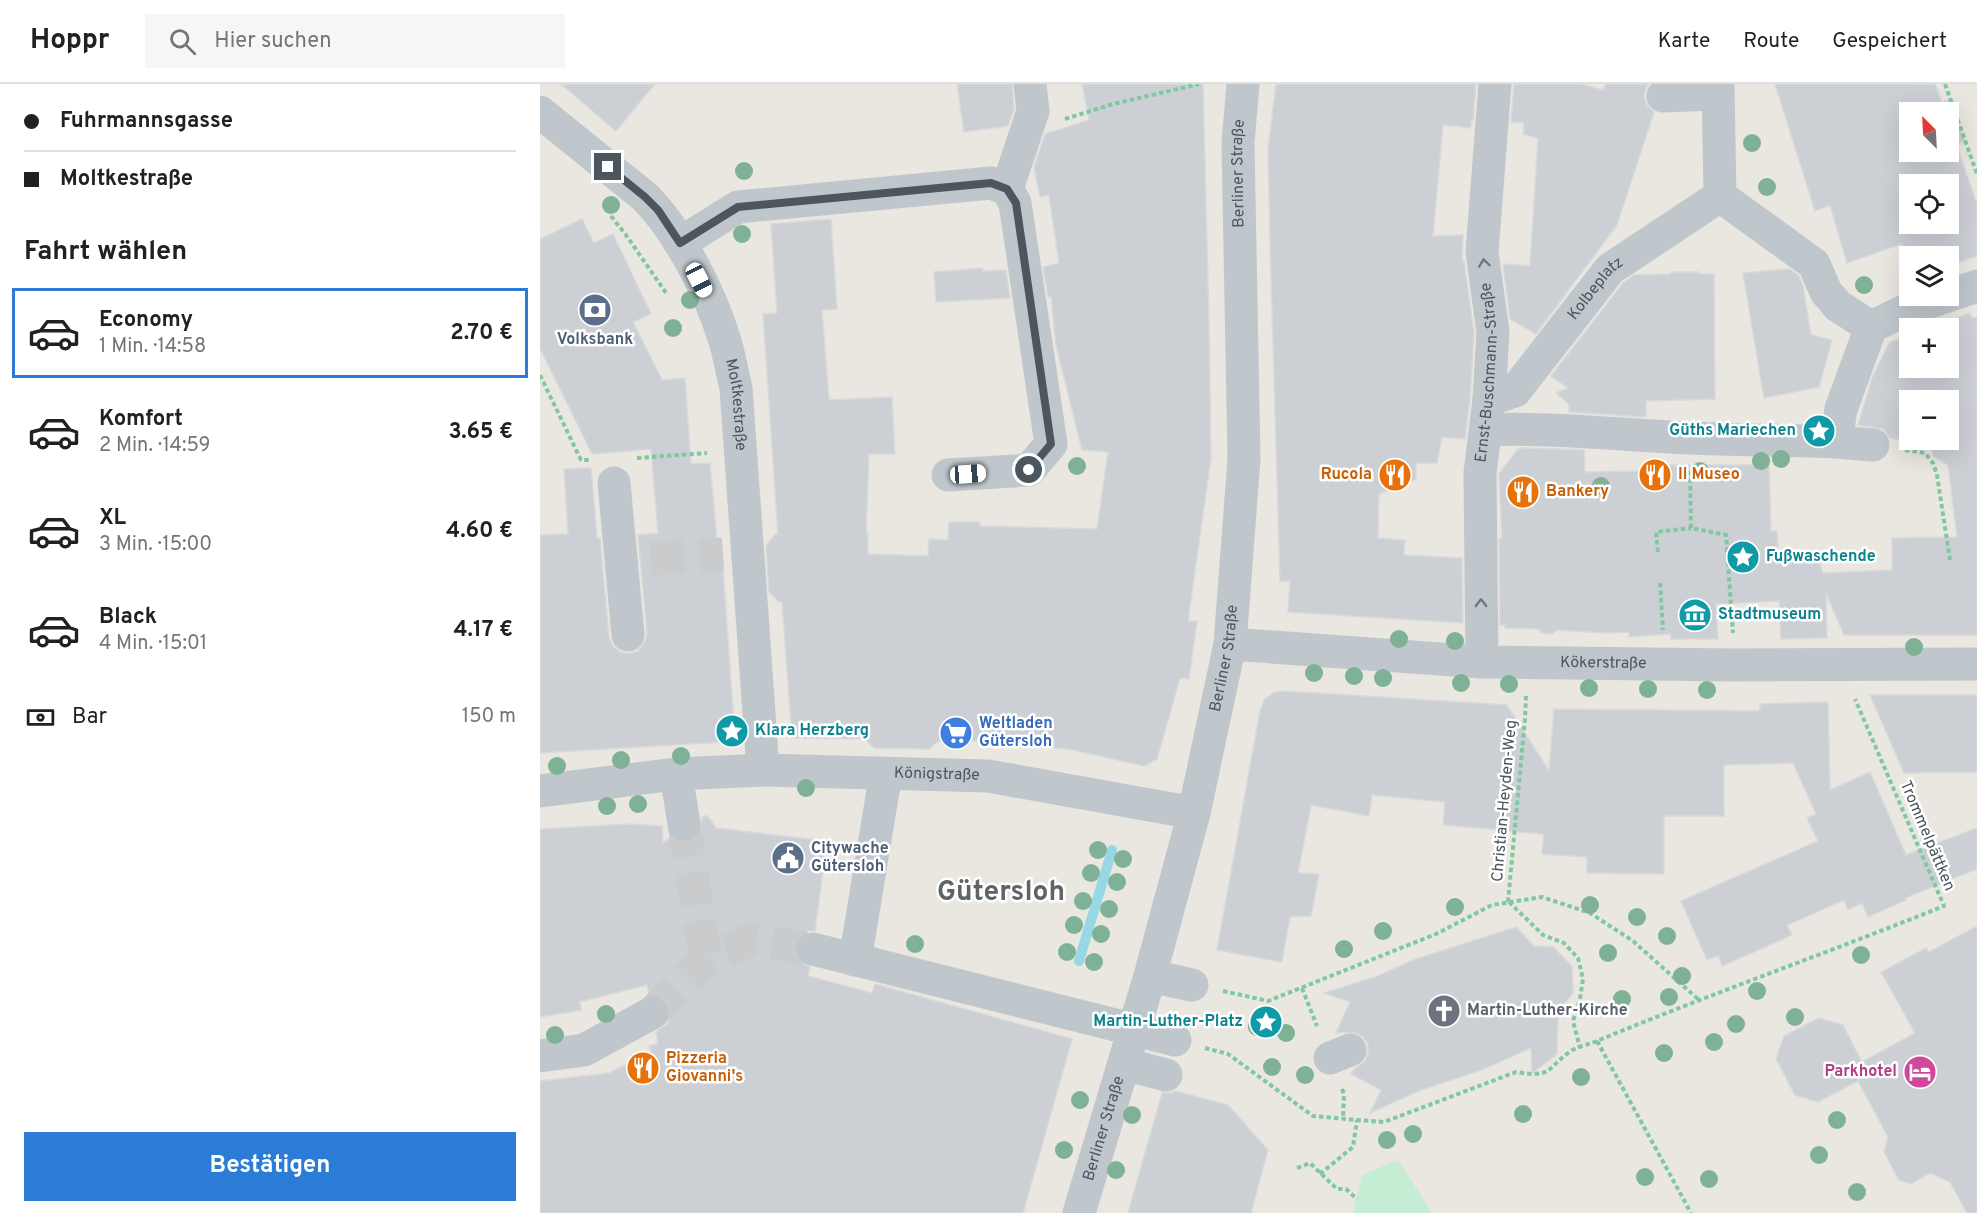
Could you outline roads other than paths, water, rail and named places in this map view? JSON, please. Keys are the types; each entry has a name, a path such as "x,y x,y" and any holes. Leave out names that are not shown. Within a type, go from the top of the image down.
{"street":[{"path":"1007,189 1033,111 1030,84"},
{"name":"Berliner Straße","path":"1079,1213 1150,976 1194,813 1230,644 1244,459 1238,154 1243,84"},
{"name":"Ernst-Buschmann-Straße","path":"1482,662 1480,473 1497,407 1493,332 1482,252 1495,84"},
{"path":"1663,96 1718,89 1720,196 1814,264 1826,292 1838,306 1871,327"},
{"name":"Moltkestraße","path":"540,112 658,210 680,243 709,299 724,338 736,388 741,451 735,553 763,770"},
{"path":"680,243 738,207 991,183 1007,189 1016,203 1051,444 1029,470 948,475"},
{"name":"Kolbeplatz","path":"1497,407 1610,269 1720,196"},
{"path":"1836,442 1841,409 1871,327 1904,311 1977,286"},
{"path":"1497,407 1528,408 1529,429"},
{"path":"1497,407 1529,429 1690,447 1772,439 1873,445"},
{"path":"1772,439 1841,409"},
{"path":"603,471 637,561 628,635"},
{"name":"Kökerstraße","path":"1230,644 1482,662 1663,665 1977,664"},
{"name":"Königstraße","path":"540,791 676,774 763,770 988,776 1194,813"},
{"path":"855,960 886,773"},
{"path":"676,774 684,824"},
{"path":"813,949 1175,1040"},
{"path":"1150,976 1192,985"},
{"path":"540,1056 584,1050 652,1013"},
{"path":"1124,1064 1166,1075"}],"waterway":[{"path":"1079,961 1112,850"}],"tunnel":[{"path":"651,559 723,554"},
{"path":"684,824 706,959"},
{"path":"652,1013 706,959 751,940 813,949"}],"place":[{"name":"Volksbank","path":"595,310"},
{"name":"Güths Mariechen","path":"1819,431"},
{"name":"Rucola","path":"1395,475"},
{"name":"Il Museo","path":"1655,475"},
{"name":"Bankery","path":"1523,492"},
{"name":"Fußwaschende","path":"1743,557"},
{"name":"Stadtmuseum","path":"1695,615"},
{"name":"Klara Herzberg","path":"732,731"},
{"name":"Weltladen Gütersloh","path":"956,733"},
{"name":"Citywache Gütersloh","path":"788,858"},
{"name":"Martin-Luther-Kirche","path":"1444,1011"},
{"name":"Martin-Luther-Platz","path":"1266,1022"},
{"name":"Pizzeria Giovanni's","path":"643,1068"},
{"name":"Parkhotel","path":"1920,1072"}],"district":[{"name":"Gütersloh","path":"1001,893"}]}
